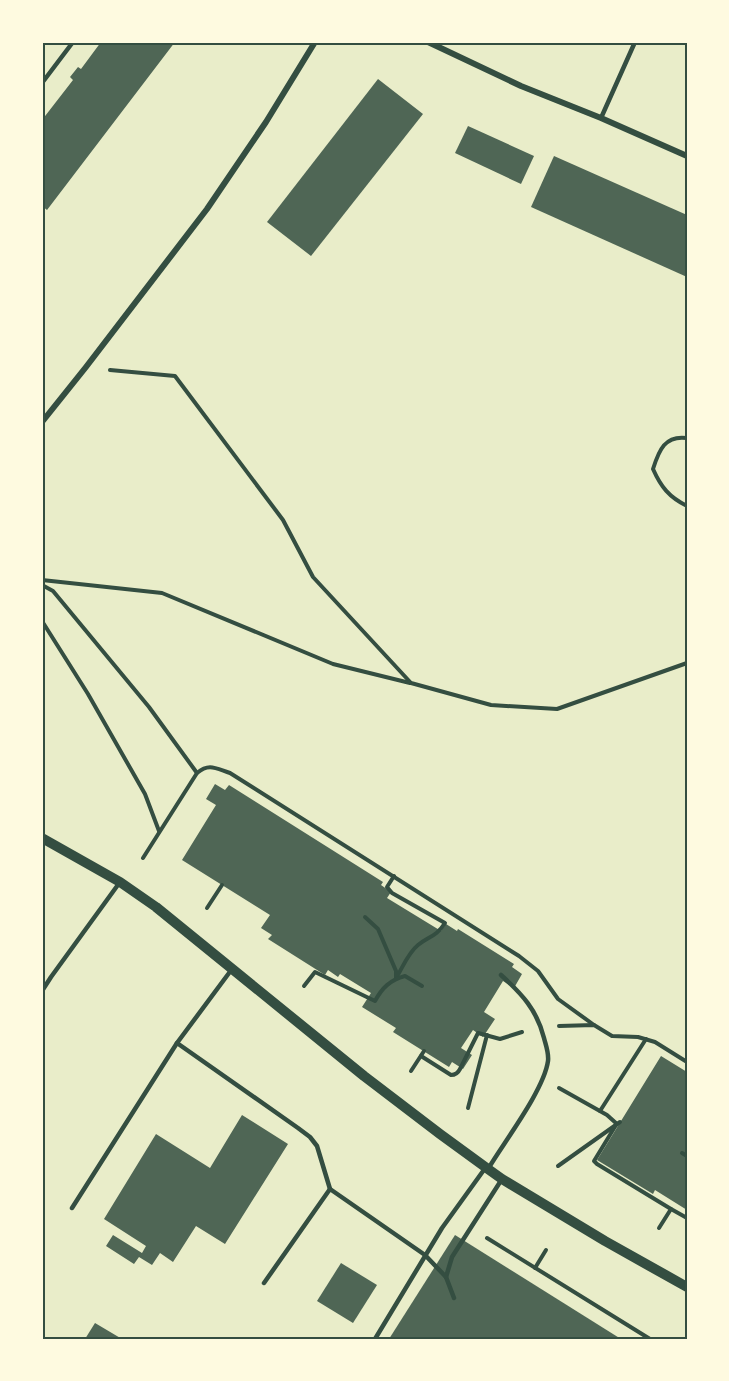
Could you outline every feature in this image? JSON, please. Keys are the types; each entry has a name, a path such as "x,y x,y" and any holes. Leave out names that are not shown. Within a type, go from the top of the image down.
{"street":[{"path":"42,422 207,209 266,122 315,42"},
{"path":"428,42 521,86 687,156"},
{"path":"42,838 120,882 156,907 364,1076 502,1179 687,1287"}],"lane":[{"path":"42,83 73,42"},
{"path":"601,118 635,42"},
{"path":"42,991 120,882"},
{"path":"72,1208 177,1043 232,969"},
{"path":"375,1339 442,1228 487,1168 543,1078 548,1054 542,1027 524,997 501,975"},
{"path":"177,1043 310,1137 317,1146 330,1189 425,1255 446,1277 454,1298"},
{"path":"446,1277 452,1257 502,1179"},
{"path":"264,1283 330,1189"}],"path":[{"path":"86,367 175,376 283,520 313,577 411,683"},
{"path":"687,438 669,440 658,452 653,469 660,486 678,502 687,506"},
{"path":"42,580 162,593 333,664 491,705 556,709 687,663"},
{"path":"42,585 53,591 149,708 196,773"},
{"path":"42,621 88,694 145,794 159,831"},
{"path":"143,858 196,773 203,768 210,767 230,773 519,956 538,971 558,999 594,1025 612,1036 638,1037 655,1042 687,1062"},
{"path":"304,986 315,972 375,1001 380,991 396,978 418,945 436,935 445,923 392,893 387,887 394,876"},
{"path":"207,908 222,885"},
{"path":"365,917 378,929 396,971 396,978"},
{"path":"396,978 405,976 422,986"},
{"path":"542,1027 594,1025"},
{"path":"421,1056 453,1075 458,1073 478,1033 500,1039"},
{"path":"468,1108 487,1035"},
{"path":"600,1111 646,1039"},
{"path":"411,1071 424,1051"},
{"path":"543,1078 607,1115 618,1124"},
{"path":"558,1166 618,1124"},
{"path":"618,1124 598,1153 595,1163 687,1218"},
{"path":"682,1153 687,1156"},
{"path":"659,1228 670,1209"},
{"path":"470,1227 650,1339"},
{"path":"535,1268 546,1250"}],"building":[{"path":"101,42 175,42 47,210 42,206 42,120 73,80 70,77 78,67 81,69"},
{"path":"378,79 423,114 311,256 267,222"},
{"path":"468,126 534,156 521,184 455,153"},
{"path":"554,156 687,215 687,277 531,207"},
{"path":"215,784 225,790 229,785 383,882 381,885 391,892 387,898 441,931 446,924 457,931 458,929 514,964 512,967 522,974 514,988 503,981 484,1012 495,1019 483,1037 473,1030 461,1048 472,1055 463,1069 452,1062 449,1067 393,1032 396,1028 362,1007 371,993 340,974 338,977 328,970 325,975 268,939 272,935 261,928 270,915 182,860 216,805 206,799"},
{"path":"661,1056 687,1072 687,1210 655,1190 653,1194 597,1160"},
{"path":"242,1115 288,1144 225,1244 196,1226 173,1262 160,1253 152,1265 139,1257 134,1264 106,1246 113,1235 142,1253 146,1246 104,1219 156,1134 210,1168"},
{"path":"455,1235 621,1339 389,1339"},
{"path":"341,1263 377,1285 353,1323 317,1301"},
{"path":"95,1323 122,1339 85,1339"}]}
